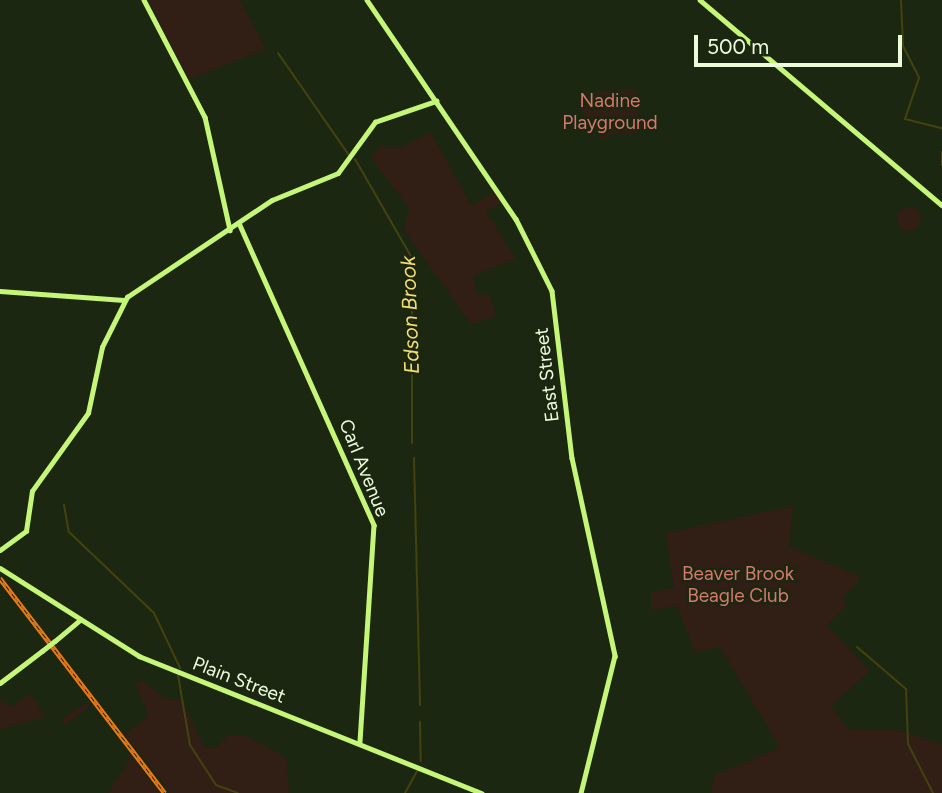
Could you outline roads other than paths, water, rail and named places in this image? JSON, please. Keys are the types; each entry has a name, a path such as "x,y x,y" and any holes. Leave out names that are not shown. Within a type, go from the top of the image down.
{"street":[{"path":"144,0 205,117 230,230"},
{"name":"East Street","path":"367,0 520,225 552,291 572,458 615,656 581,793"},
{"path":"700,0 942,205"},
{"path":"0,550 27,528 36,483 92,405 102,347 124,300 283,194 338,173 376,122 436,102"},
{"name":"Carl Avenue","path":"239,223 373,525 360,742"},
{"path":"0,291 124,300"},
{"name":"Plain Street","path":"0,568 138,656 360,742 482,793"},
{"path":"0,683 80,620"}],"waterway":[{"path":"901,0 903,46 919,78 905,119 942,128"},
{"name":"Edson Brook","path":"278,53 349,155"},
{"path":"942,152 942,165"},
{"name":"Edson Brook","path":"355,159 412,258 412,443"},
{"name":"Edson Brook","path":"414,458 420,705"},
{"path":"64,505 69,532 154,613 180,668"},
{"path":"857,647 906,689 908,744 933,793"},
{"path":"178,675 190,745 216,785 238,793"},
{"name":"Edson Brook","path":"420,722 421,761"},
{"name":"Edson Brook","path":"405,793 418,770"}],"railway":[{"path":"0,578 165,793"}],"park label":[{"name":"Nadine Playground","path":"610,112"},
{"name":"Beaver Brook Beagle Club","path":"738,585"}]}
